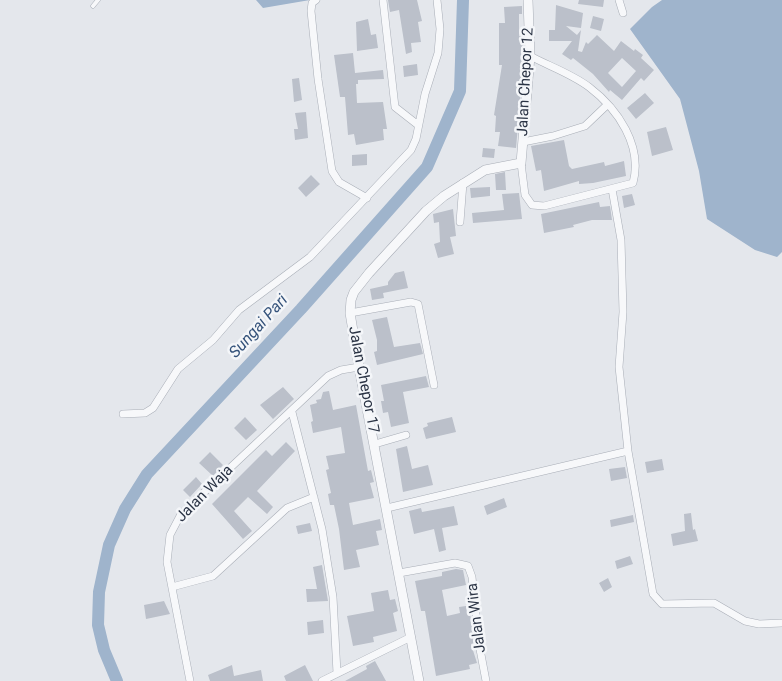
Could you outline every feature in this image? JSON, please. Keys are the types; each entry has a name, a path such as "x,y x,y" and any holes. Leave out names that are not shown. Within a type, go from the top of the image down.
{"street":[{"path":"316,0 312,4 312,21 318,79 332,171 339,182 366,198"},
{"path":"383,0 395,107 418,125"},
{"path":"123,414 145,413 154,408 178,369 213,340 239,310 310,257 411,150 416,140 424,94 438,54 440,28 437,0"},
{"name":"Jalan Chepor 12","path":"521,163 530,56 528,0"},
{"path":"619,0 623,13"},
{"path":"521,163 524,195 532,205 544,206 633,183 637,169 630,135 607,105 588,86 530,56"},
{"path":"523,142 553,136 586,126 607,105"},
{"name":"Jalan Chepor 17","path":"419,681 359,367 350,313 354,292 369,273 426,212 463,183 489,168 521,163"},
{"path":"460,222 463,183"},
{"path":"612,189 621,240 623,312 619,367 628,452 655,599 669,606 714,603 745,621 759,624 782,623"},
{"path":"350,313 411,302 418,304 434,385"},
{"name":"Jalan Waja","path":"190,681 167,562 168,548 174,524 181,514 292,412 328,376 341,370 359,367"},
{"path":"292,412 322,529 333,597 337,673"},
{"path":"375,444 406,435"},
{"path":"387,508 628,452"},
{"path":"172,587 213,576 287,508 314,497"},
{"name":"Jalan Wira","path":"399,573 455,563 468,566 472,577 479,644 486,681"},
{"path":"322,681 412,637"}],"lane":[{"path":"93,6 98,0"}],"water":[{"path":"256,0 310,0 263,8"},
{"path":"662,0 782,0 782,252 777,257 755,250 707,219 699,171 680,99 630,29 652,7"}],"building":[{"path":"388,0 417,0 422,21 418,22 421,42 411,43 412,52 406,54 399,10 390,12"},
{"path":"579,0 604,0 603,7 578,4"},
{"path":"556,5 583,13 581,28 566,26 577,35 581,30 578,51 582,52 586,42 588,44 597,35 614,51 621,41 643,55 641,58 654,70 644,81 641,78 622,100 610,90 609,92 593,74 573,58 571,60 562,54 572,41 549,41 549,30 555,30","holes":["622,58 636,71 622,87 608,73"]},
{"path":"522,6 522,14 519,14 519,36 523,36 524,56 516,148 498,146 500,132 495,132 496,116 494,115 502,65 499,65 499,23 505,23 504,7"},
{"path":"593,16 604,19 601,31 590,28"},
{"path":"368,19 371,35 376,34 378,48 357,51 356,22"},
{"path":"353,53 355,73 383,70 384,79 358,80 358,84 356,84 357,103 383,102 387,129 383,129 384,140 356,145 354,134 348,135 345,97 340,97 334,55"},
{"path":"417,64 418,75 404,77 403,66"},
{"path":"299,78 302,100 294,102 292,79"},
{"path":"645,93 654,103 636,119 627,108"},
{"path":"306,112 308,138 295,140 294,129 298,129 295,113"},
{"path":"666,127 673,150 652,156 647,132"},
{"path":"564,140 569,166 572,169 604,162 605,166 624,161 626,176 593,183 579,184 579,181 544,191 541,170 536,171 531,146"},
{"path":"483,148 495,149 494,158 482,157"},
{"path":"367,154 367,165 352,166 352,155"},
{"path":"505,172 506,190 496,190 495,174"},
{"path":"311,175 320,184 306,197 298,188"},
{"path":"490,187 490,196 471,198 470,188"},
{"path":"519,193 522,219 473,223 472,213 504,210 502,194"},
{"path":"632,194 635,205 624,208 622,196"},
{"path":"599,202 600,207 610,206 612,220 592,220 573,225 574,227 544,233 541,214"},
{"path":"453,209 456,236 450,237 454,254 438,258 434,244 440,242 439,222 434,223 433,214"},
{"path":"404,271 408,288 383,293 384,298 372,300 370,289 388,285 388,282 395,273"},
{"path":"387,317 394,347 420,343 423,354 377,365 374,352 377,351 377,340 372,320"},
{"path":"426,376 429,387 403,392 409,423 391,427 388,412 383,413 381,401 384,401 381,385"},
{"path":"283,387 294,399 273,419 260,405"},
{"path":"329,391 333,410 356,405 368,471 371,470 374,482 370,483 374,498 349,503 353,525 380,519 382,530 376,531 379,545 356,550 360,567 344,570 339,529 334,505 330,505 328,494 331,493 326,470 329,469 326,456 345,453 341,427 313,433 311,422 313,421 310,405 317,403 316,400 321,399 323,392"},
{"path":"245,417 257,430 246,440 234,428"},
{"path":"452,417 456,432 426,439 423,428 428,426 427,423"},
{"path":"286,442 295,451 257,491 273,507 267,514 248,497 234,511 252,531 243,539 212,504 266,450 272,456"},
{"path":"407,446 412,469 428,465 433,485 403,492 396,449"},
{"path":"210,452 223,465 213,476 199,463"},
{"path":"662,459 664,470 647,473 645,462"},
{"path":"625,467 627,478 611,481 609,469"},
{"path":"196,477 202,484 190,497 183,490"},
{"path":"504,498 507,507 487,515 484,506"},
{"path":"454,506 458,525 442,528 446,550 439,552 434,529 414,534 409,511 421,508 422,512"},
{"path":"691,513 693,530 695,529 698,541 673,546 671,534 685,531 684,514"},
{"path":"633,515 634,522 611,527 610,520"},
{"path":"310,523 312,531 298,534 296,526"},
{"path":"630,556 633,564 617,569 615,561"},
{"path":"322,565 328,601 307,602 306,589 317,589 313,567"},
{"path":"456,569 463,570 466,585 442,590 447,616 460,613 459,607 466,606 467,613 470,613 474,643 471,644 477,663 469,665 470,669 436,676 425,611 421,611 415,581 442,576 442,572"},
{"path":"608,578 612,587 604,592 599,583"},
{"path":"388,590 390,600 395,599 398,611 393,613 397,631 373,637 374,642 353,646 347,616 374,611 371,593"},
{"path":"164,601 170,614 146,619 144,605"},
{"path":"323,620 324,633 308,635 307,622"},
{"path":"375,661 386,681 345,681 367,669 366,666"},
{"path":"232,665 234,676 261,670 263,681 210,681 208,675"},
{"path":"305,665 313,681 286,681 284,676"}],"waterway":[{"name":"Sungai Pari","path":"117,681 104,650 98,625 99,592 109,545 125,509 147,474 301,309 427,167 460,91 463,0"}]}
